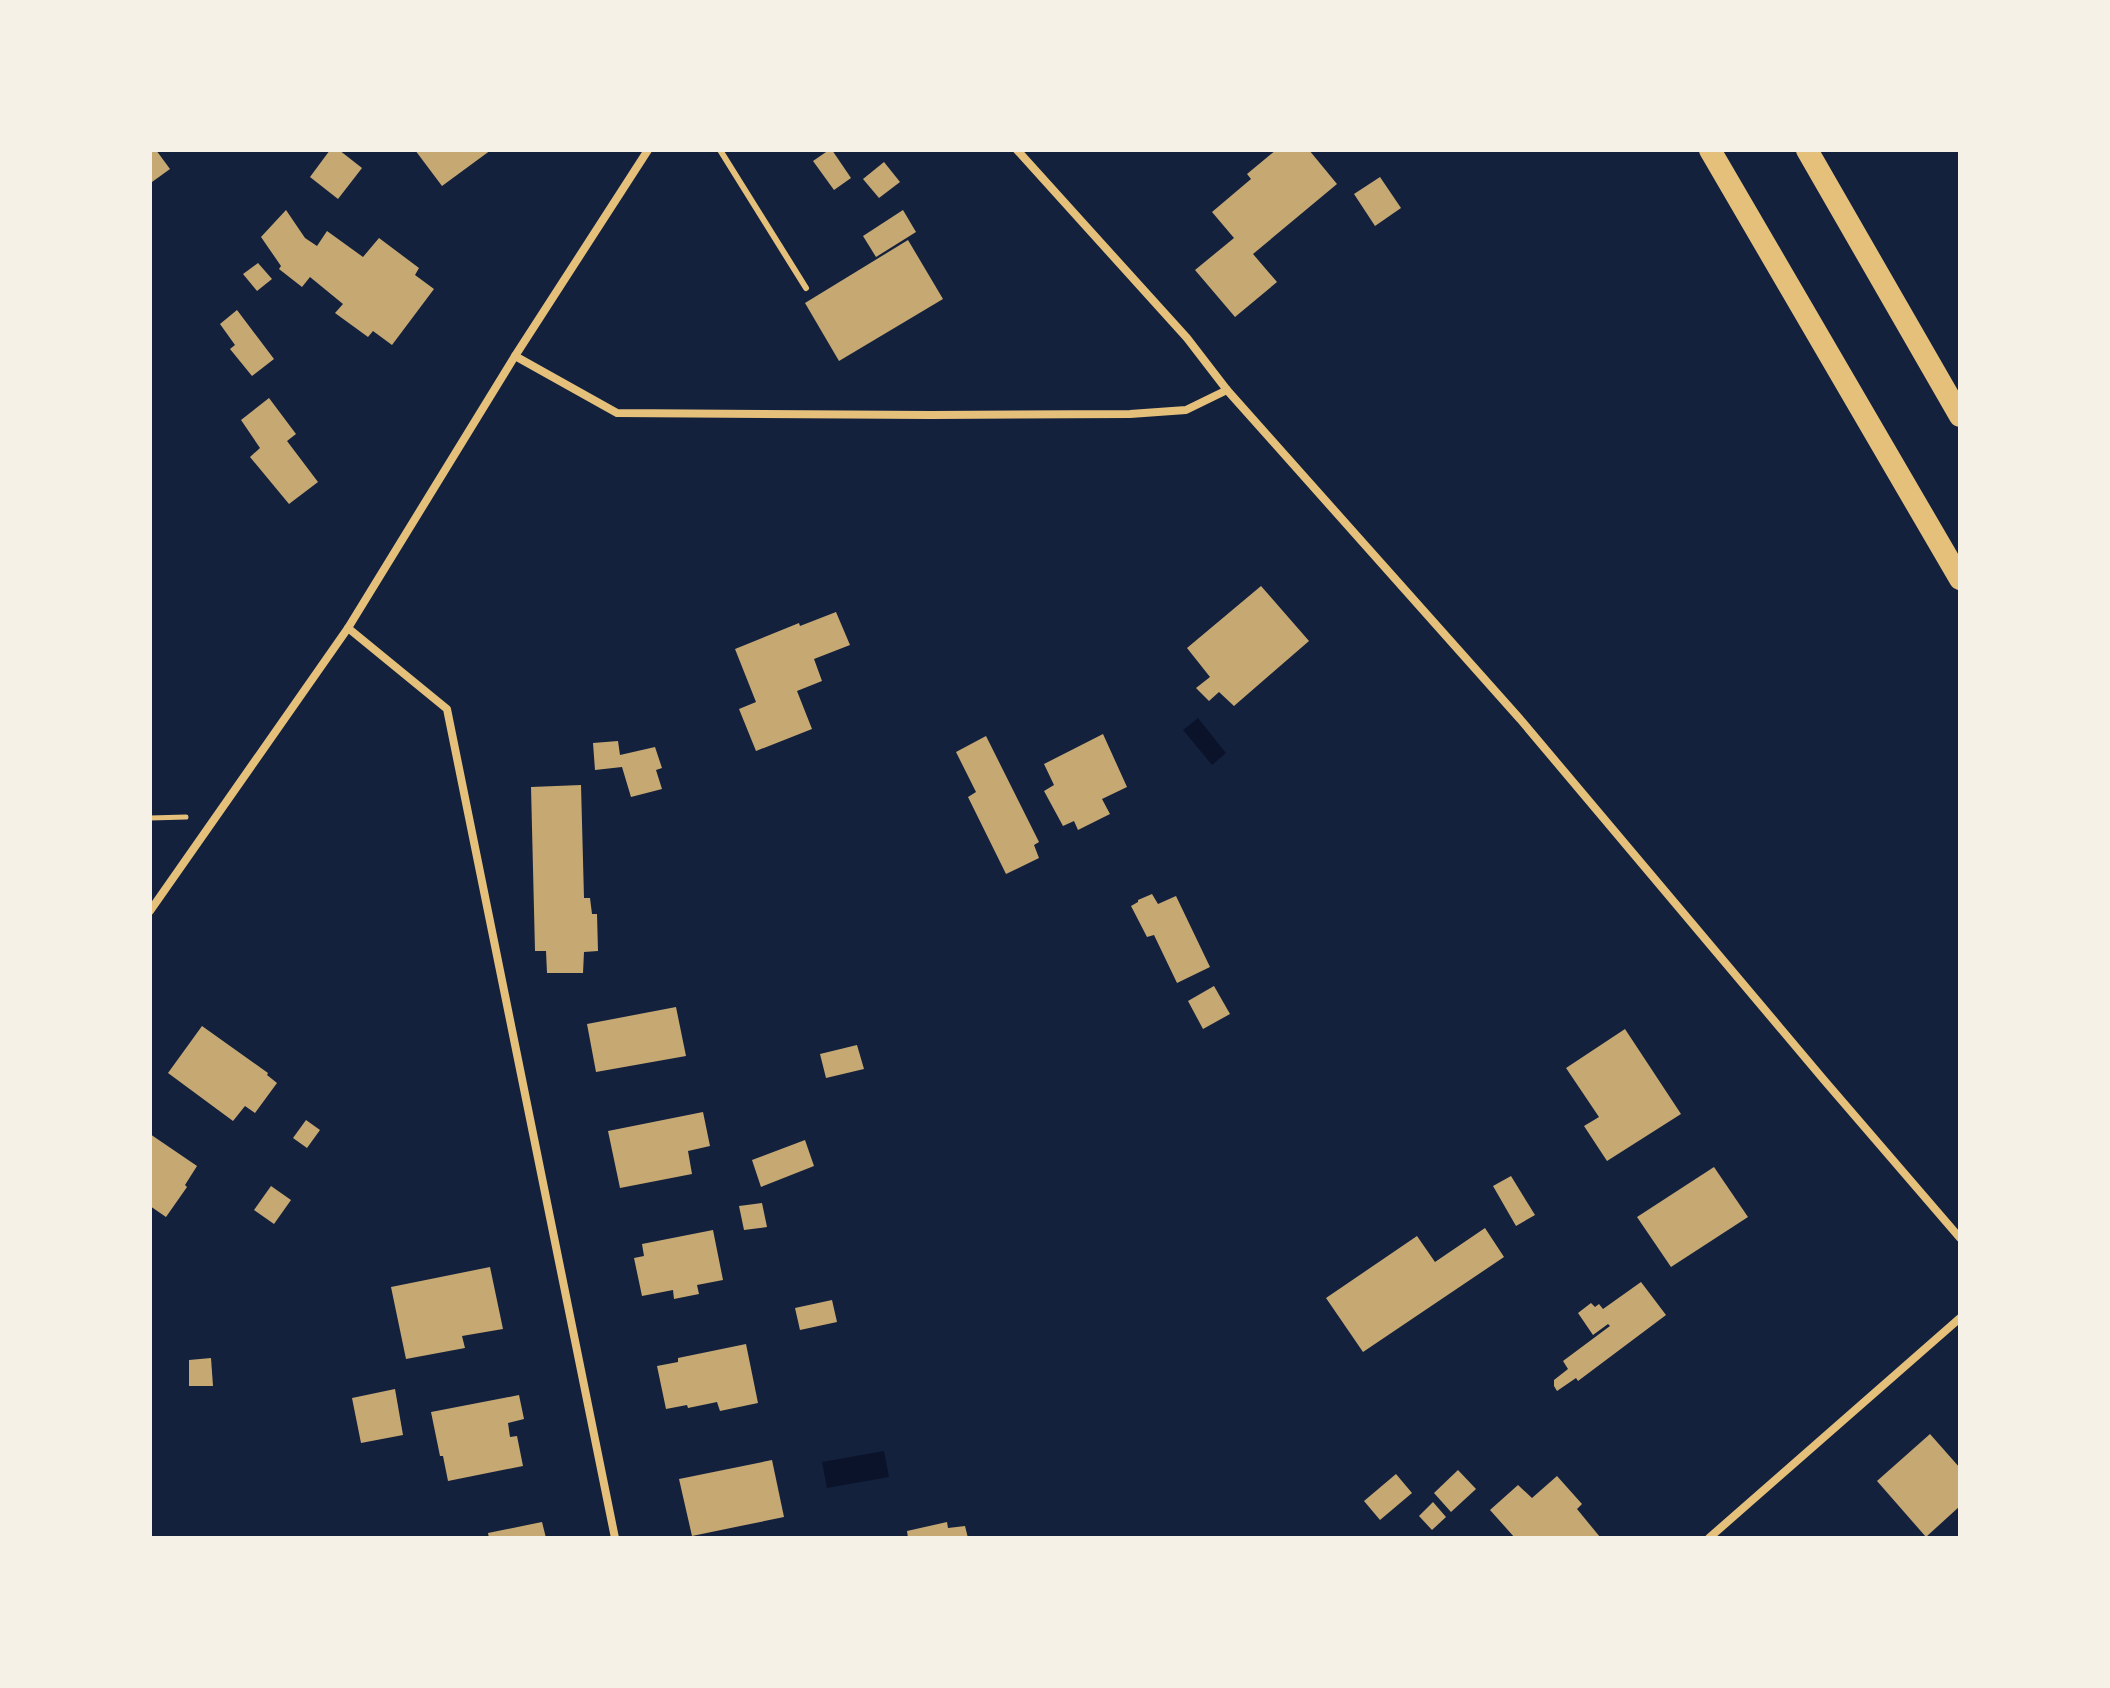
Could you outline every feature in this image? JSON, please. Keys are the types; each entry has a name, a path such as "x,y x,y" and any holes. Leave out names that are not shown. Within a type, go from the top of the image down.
{"highway":[{"path":"1710,150 1960,579"},
{"path":"1807,150 1960,416"}],"street":[{"path":"150,911 348,628 515,356 648,150"},
{"path":"1017,150 1187,338 1227,390 1520,719 1960,1238"},
{"path":"515,356 617,413 1130,414 1186,410 1227,390"},
{"path":"348,628 447,709 615,1538"},
{"path":"1709,1538 1960,1318"}],"lane":[{"path":"720,150 806,288"}],"water":[{"path":"1198,718 1226,753 1212,765 1183,730"},
{"path":"884,1451 889,1477 827,1488 822,1462"}],"building":[{"path":"150,150 156,150 170,169 152,182 150,179"},
{"path":"330,150 339,150 362,168 338,199 310,177"},
{"path":"415,150 491,150 442,186"},
{"path":"829,150 851,178 834,190 813,161"},
{"path":"1276,150 1309,150 1337,184 1253,254 1277,282 1235,317 1195,270 1234,238 1212,212 1251,179 1247,174"},
{"path":"884,162 900,182 879,198 863,179"},
{"path":"1380,177 1401,208 1375,226 1354,194"},
{"path":"286,210 305,238 317,246 327,231 363,257 379,238 419,268 415,275 434,289 392,345 373,331 368,337 335,313 343,304 310,277 302,287 279,269 281,266 261,237"},
{"path":"903,210 916,232 876,257 863,236"},
{"path":"908,240 943,299 839,361 805,303"},
{"path":"258,263 272,279 257,291 243,274"},
{"path":"237,310 274,359 252,376 230,349 235,345 220,324"},
{"path":"269,398 296,434 287,441 318,482 289,504 250,457 260,448 241,420"},
{"path":"1261,586 1309,641 1234,706 1219,692 1209,701 1196,688 1210,677 1187,648"},
{"path":"836,612 850,645 814,659 822,681 797,691 812,729 756,751 739,709 756,702 735,649"},
{"path":"1103,734 1127,787 1102,799 1110,814 1078,830 1074,821 1063,826 1044,791 1054,785 1044,764"},
{"path":"986,736 1039,842 1034,845 1039,858 1006,874 968,797 976,792 956,752"},
{"path":"618,741 620,755 655,747 662,768 656,770 662,789 631,797 622,767 595,770 593,743"},
{"path":"581,785 584,898 590,898 592,914 597,914 598,951 584,952 583,973 547,973 546,951 535,951 531,787"},
{"path":"1152,894 1158,904 1176,896 1210,967 1177,983 1154,935 1147,937 1131,906"},
{"path":"1214,986 1230,1014 1203,1029 1188,1001"},
{"path":"676,1007 686,1056 596,1072 587,1024"},
{"path":"202,1026 268,1073 277,1083 255,1113 245,1106 233,1121 168,1073"},
{"path":"1625,1029 1681,1114 1607,1161 1584,1126 1599,1117 1566,1068"},
{"path":"857,1045 864,1069 826,1078 820,1054"},
{"path":"703,1112 710,1146 688,1151 692,1174 620,1188 608,1131"},
{"path":"306,1120 320,1130 307,1148 293,1138"},
{"path":"150,1134 197,1166 166,1217 150,1206"},
{"path":"805,1140 814,1166 761,1187 752,1160"},
{"path":"1714,1167 1748,1217 1671,1267 1637,1217"},
{"path":"1511,1176 1535,1215 1516,1226 1493,1186"},
{"path":"271,1186 291,1200 274,1224 254,1210"},
{"path":"762,1203 767,1227 744,1230 739,1206"},
{"path":"1485,1228 1504,1257 1363,1352 1326,1298 1417,1236 1435,1262"},
{"path":"713,1230 723,1280 697,1285 699,1294 674,1299 673,1290 642,1296 634,1258 644,1256 642,1244"},
{"path":"490,1267 503,1329 462,1336 465,1348 406,1359 391,1287"},
{"path":"1641,1282 1666,1315 1578,1381 1576,1378 1557,1391 1554,1380 1568,1369 1563,1361 1610,1326 1608,1324 1593,1335 1578,1313 1591,1303 1595,1307 1599,1304 1603,1309"},
{"path":"832,1300 837,1322 800,1330 795,1308"},
{"path":"746,1344 758,1403 720,1411 717,1402 666,1409 657,1366 678,1362 678,1358"},
{"path":"211,1358 213,1386 189,1386 189,1360"},
{"path":"395,1389 403,1435 361,1443 352,1398"},
{"path":"519,1395 524,1419 508,1423 510,1437 517,1436 523,1466 448,1481 431,1412"},
{"path":"1930,1434 1960,1468 1960,1506 1926,1537 1877,1481"},
{"path":"772,1460 784,1517 692,1536 679,1479"},
{"path":"1458,1470 1476,1489 1451,1512 1434,1493"},
{"path":"1396,1474 1412,1493 1380,1520 1364,1501"},
{"path":"1557,1476 1582,1504 1577,1509 1599,1538 1515,1538 1490,1510 1518,1485 1532,1498"},
{"path":"1433,1502 1446,1517 1432,1530 1419,1516"},
{"path":"542,1522 546,1538 489,1538 488,1533"},
{"path":"947,1522 948,1528 965,1526 968,1538 908,1538 907,1531"}]}
